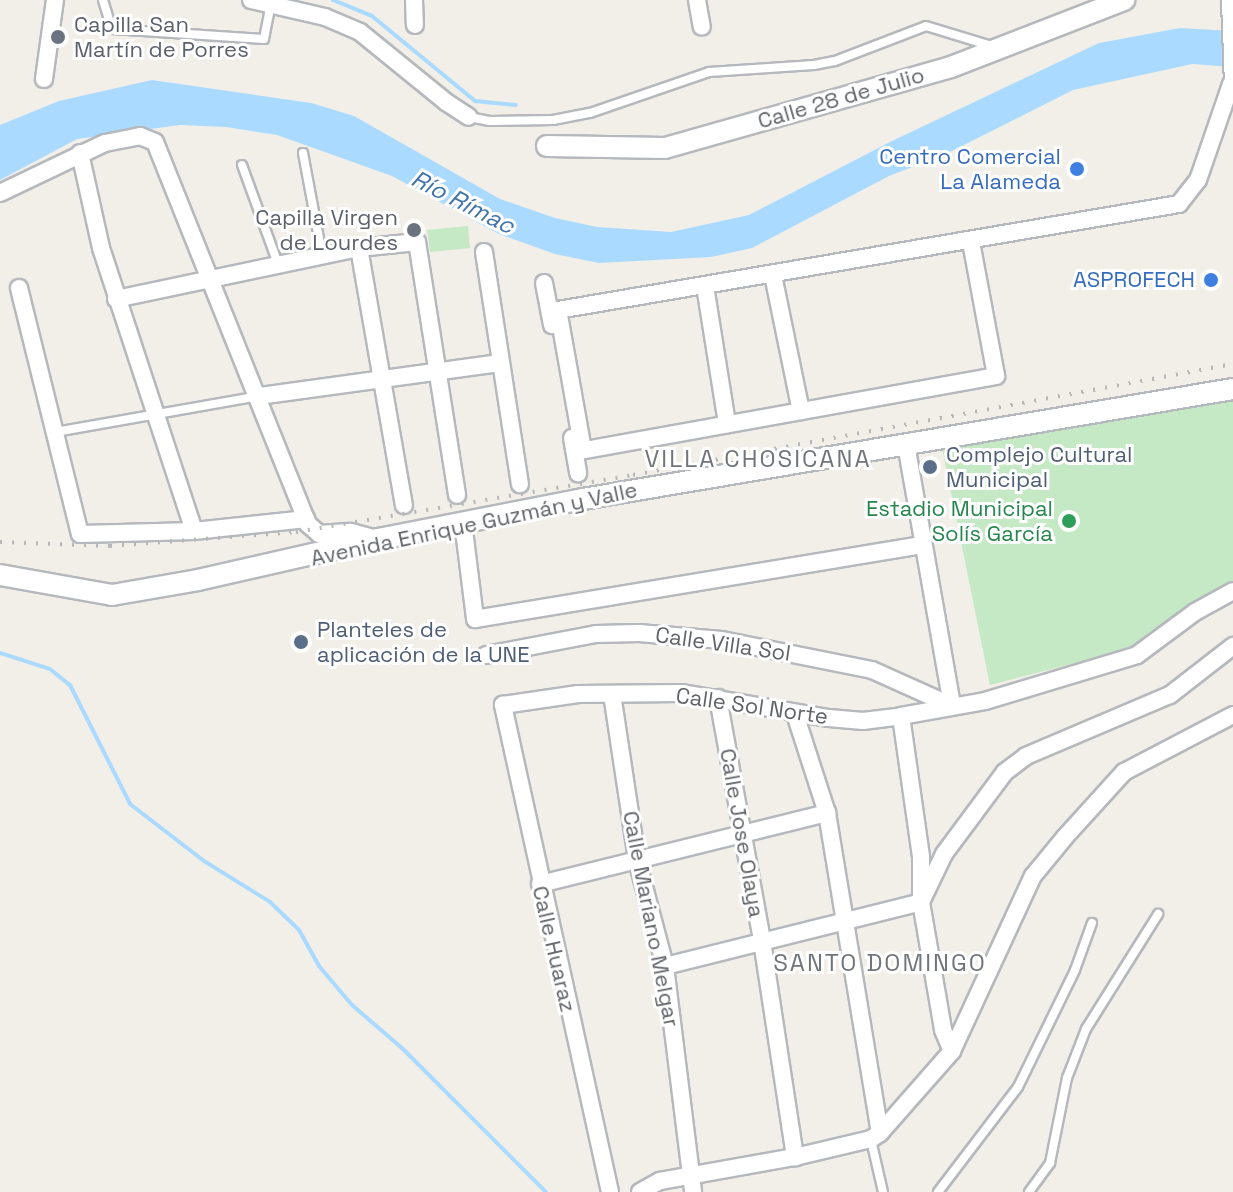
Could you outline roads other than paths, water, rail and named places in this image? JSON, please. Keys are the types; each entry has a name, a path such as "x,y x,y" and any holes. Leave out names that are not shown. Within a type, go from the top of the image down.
{"street":[{"path":"44,79 55,0"},
{"path":"251,0 272,1 360,32 469,117"},
{"path":"414,0 415,25"},
{"path":"697,0 702,27"},
{"name":"Calle 28 de Julio","path":"547,146 665,148 951,67 1124,0"},
{"path":"971,242 996,376 583,450 558,310 971,242 1179,204 1198,180 1232,82 1230,0"},
{"path":"0,193 80,153 132,137 152,140 164,157 306,519 319,534 351,532 379,539"},
{"path":"80,153 116,299 194,531"},
{"path":"116,299 322,255 417,242 457,495"},
{"path":"359,248 404,505"},
{"path":"484,252 520,484"},
{"path":"773,275 801,411"},
{"path":"544,283 578,473"},
{"path":"705,286 727,424"},
{"path":"19,288 80,534 194,531 306,519"},
{"path":"259,396 501,363"},
{"name":"Avenida Enrique Guzmán y Valle","path":"0,575 112,595 289,561 463,522 1233,389"},
{"path":"906,444 952,706"},
{"path":"463,522 475,619 922,545"},
{"name":"Calle Sol Norte","path":"503,705 578,694 681,693 795,714 863,721 901,716 985,701 1137,655 1195,612 1233,591"},
{"name":"Calle Villa Sol","path":"486,655 596,634 639,633 722,640 872,670 952,706"},
{"path":"921,902 944,854 1005,772 1026,756 1170,695 1233,646"},
{"name":"Calle Mariano Melgar","path":"612,694 637,860 665,966 693,1184"},
{"name":"Calle Jose Olaya","path":"718,698 762,941 795,1157"},
{"name":"Calle Huaraz","path":"503,705 610,1192"},
{"path":"795,714 827,813 846,919 876,1136"},
{"path":"640,1192 660,1181 693,1184 876,1136 952,1051 1033,876 1057,847 1124,772 1233,715"},
{"path":"901,716 921,857 921,902 943,1030 952,1051"},
{"path":"540,884 827,813"},
{"path":"665,966 921,902"}],"lane":[{"path":"103,0 112,29 264,39 272,1"},
{"path":"469,117 490,121 537,120 590,113 709,72 835,61 926,26 1000,48"},
{"path":"303,153 322,255"},
{"path":"242,165 278,264"},
{"path":"55,432 259,396"},
{"path":"1029,1192 1050,1163 1067,1078 1086,1029 1158,914"},
{"path":"938,1192 1018,1087 1058,997 1075,970 1092,923"},
{"path":"876,1136 883,1192"}],"water":[{"name":"Río Rímac","path":"1180,28 1233,31 1233,67 1192,64 1073,90 946,154 889,176 752,248 711,257 599,263 555,254 499,234 392,176 277,135 226,127 180,125 77,139 0,180 0,125 59,101 152,80 311,103 354,116 500,199 555,218 597,227 671,232 749,215 892,141 1099,43"}],"waterway":[{"path":"333,0 372,16 475,101 516,105"},
{"path":"0,653 50,669 70,685 130,804 204,861 270,902 299,930 319,966 352,1005 403,1049 546,1192"}],"railway":[{"path":"0,542 110,546 296,532 633,475 1233,364"}],"place":[{"name":"Capilla San Martín de Porres","path":"58,37"},
{"name":"Centro Comercial La Alameda","path":"1077,169"},
{"name":"Capilla Virgen de Lourdes","path":"414,230"},
{"name":"ASPROFECH","path":"1211,280"},
{"name":"Complejo Cultural Municipal","path":"930,467"},
{"name":"Estadio Municipal Solís García","path":"1069,521"},
{"name":"Planteles de aplicación de la UNE","path":"301,642"}],"district":[{"name":"VILLA CHOSICANA","path":"758,459"},
{"name":"SANTO DOMINGO","path":"880,963"}]}
